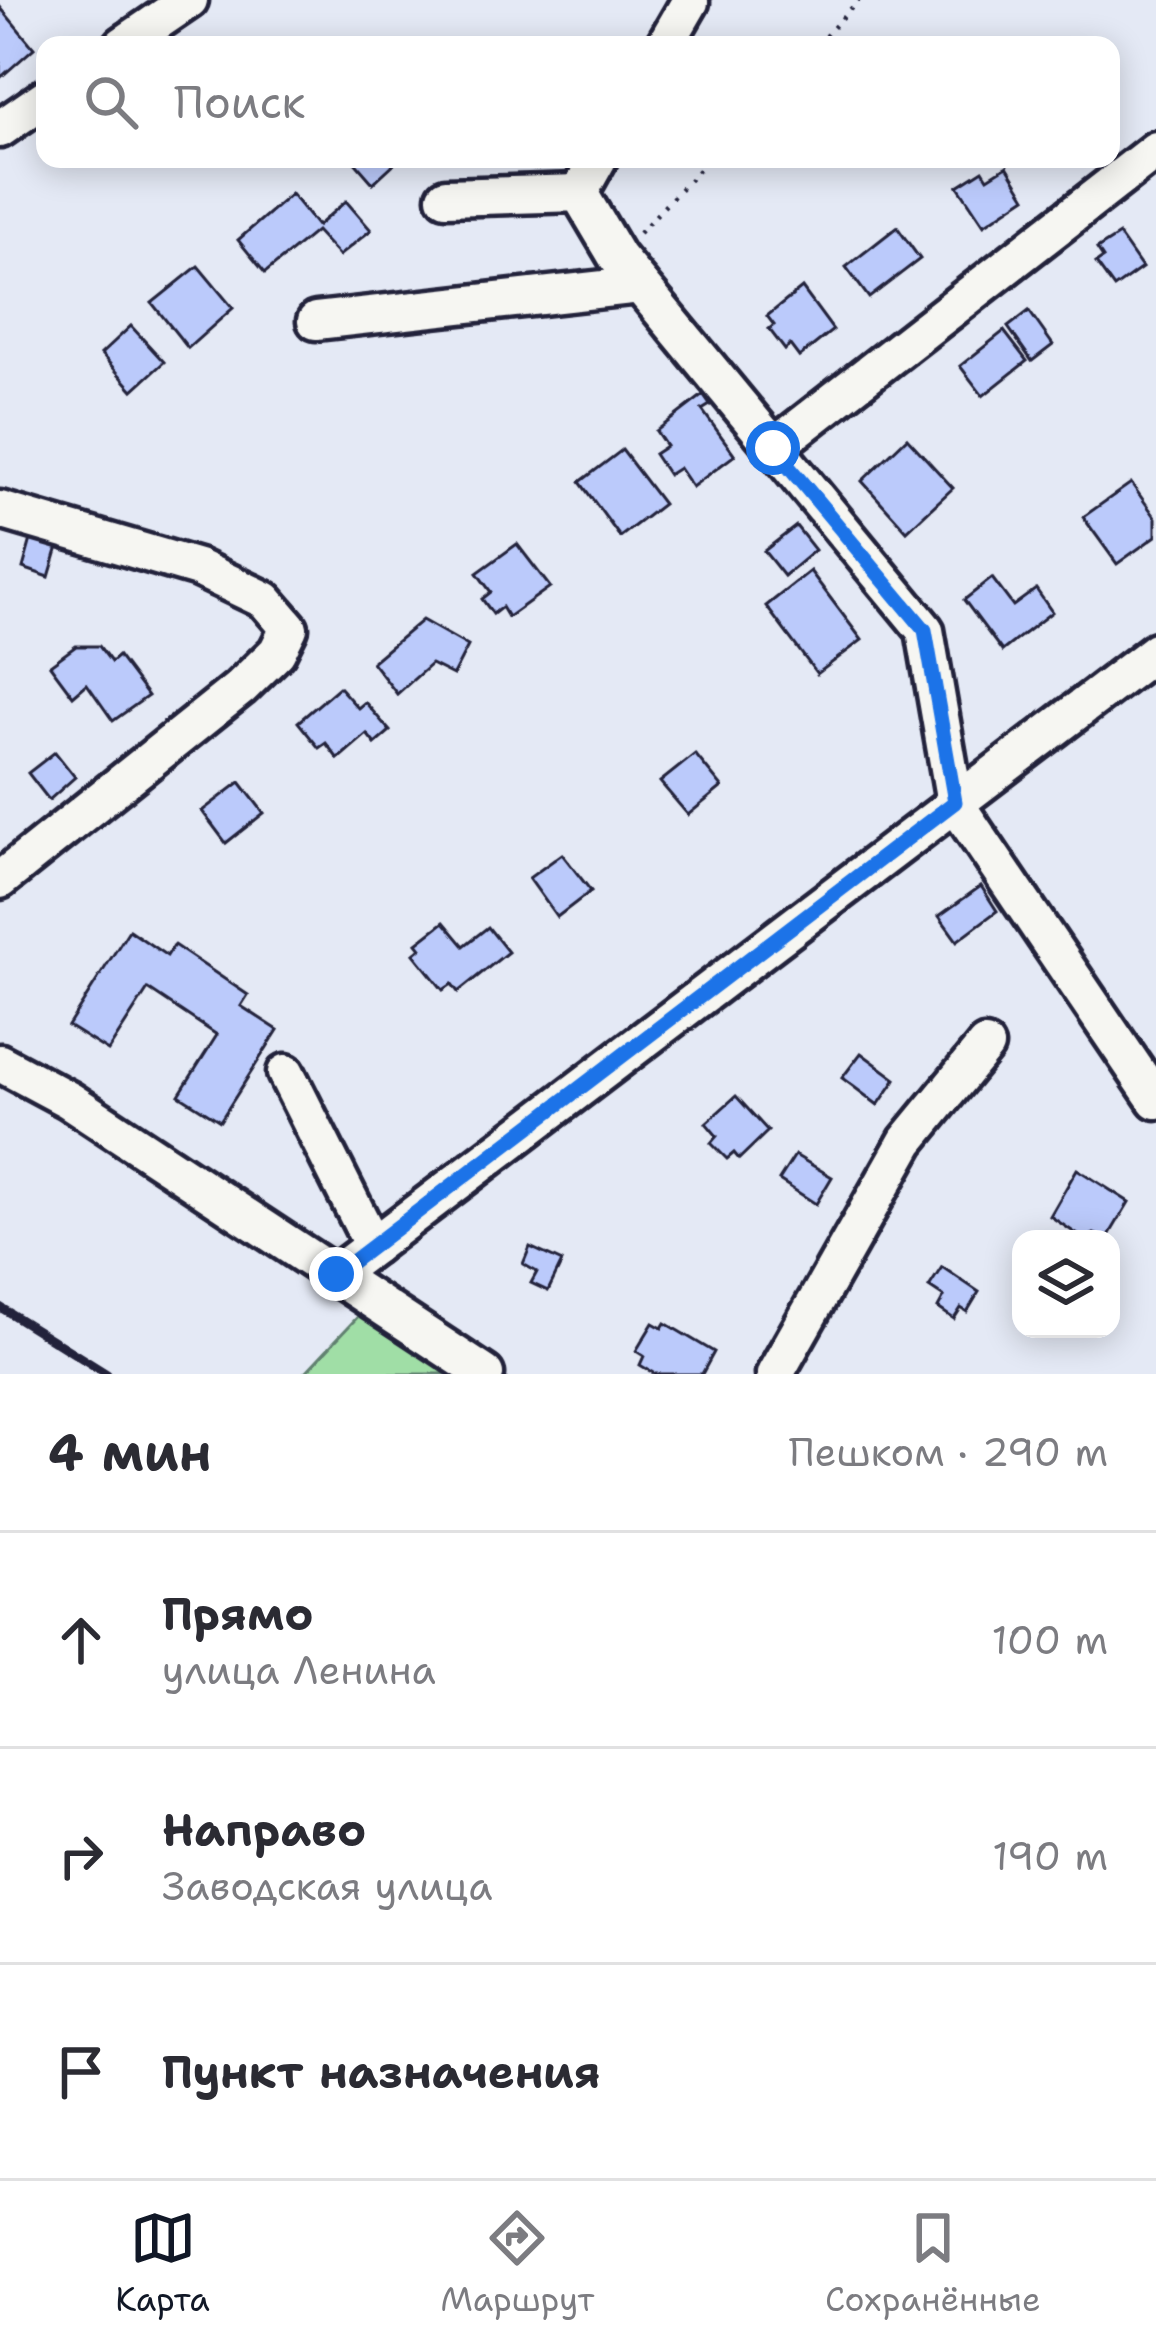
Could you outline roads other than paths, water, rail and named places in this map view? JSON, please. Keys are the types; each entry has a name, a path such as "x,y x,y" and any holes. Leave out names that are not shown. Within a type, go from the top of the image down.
{"street":[{"path":"136,36 189,0"},
{"path":"670,36 690,2"},
{"path":"0,129 36,104"},
{"path":"773,448 1156,150"},
{"path":"578,193 593,168"},
{"path":"446,197 578,193"},
{"path":"578,193 628,271 925,630 955,802 1156,1100"},
{"path":"316,321 628,271"},
{"path":"0,510 198,568 265,600 289,628 277,652 240,688 0,880"},
{"path":"336,1274 1156,651"},
{"path":"775,1374 907,1141 985,1046"},
{"path":"0,1063 69,1100 485,1374"},
{"path":"286,1073 373,1246"}],"railway":[{"path":"0,1307 107,1374"}]}
